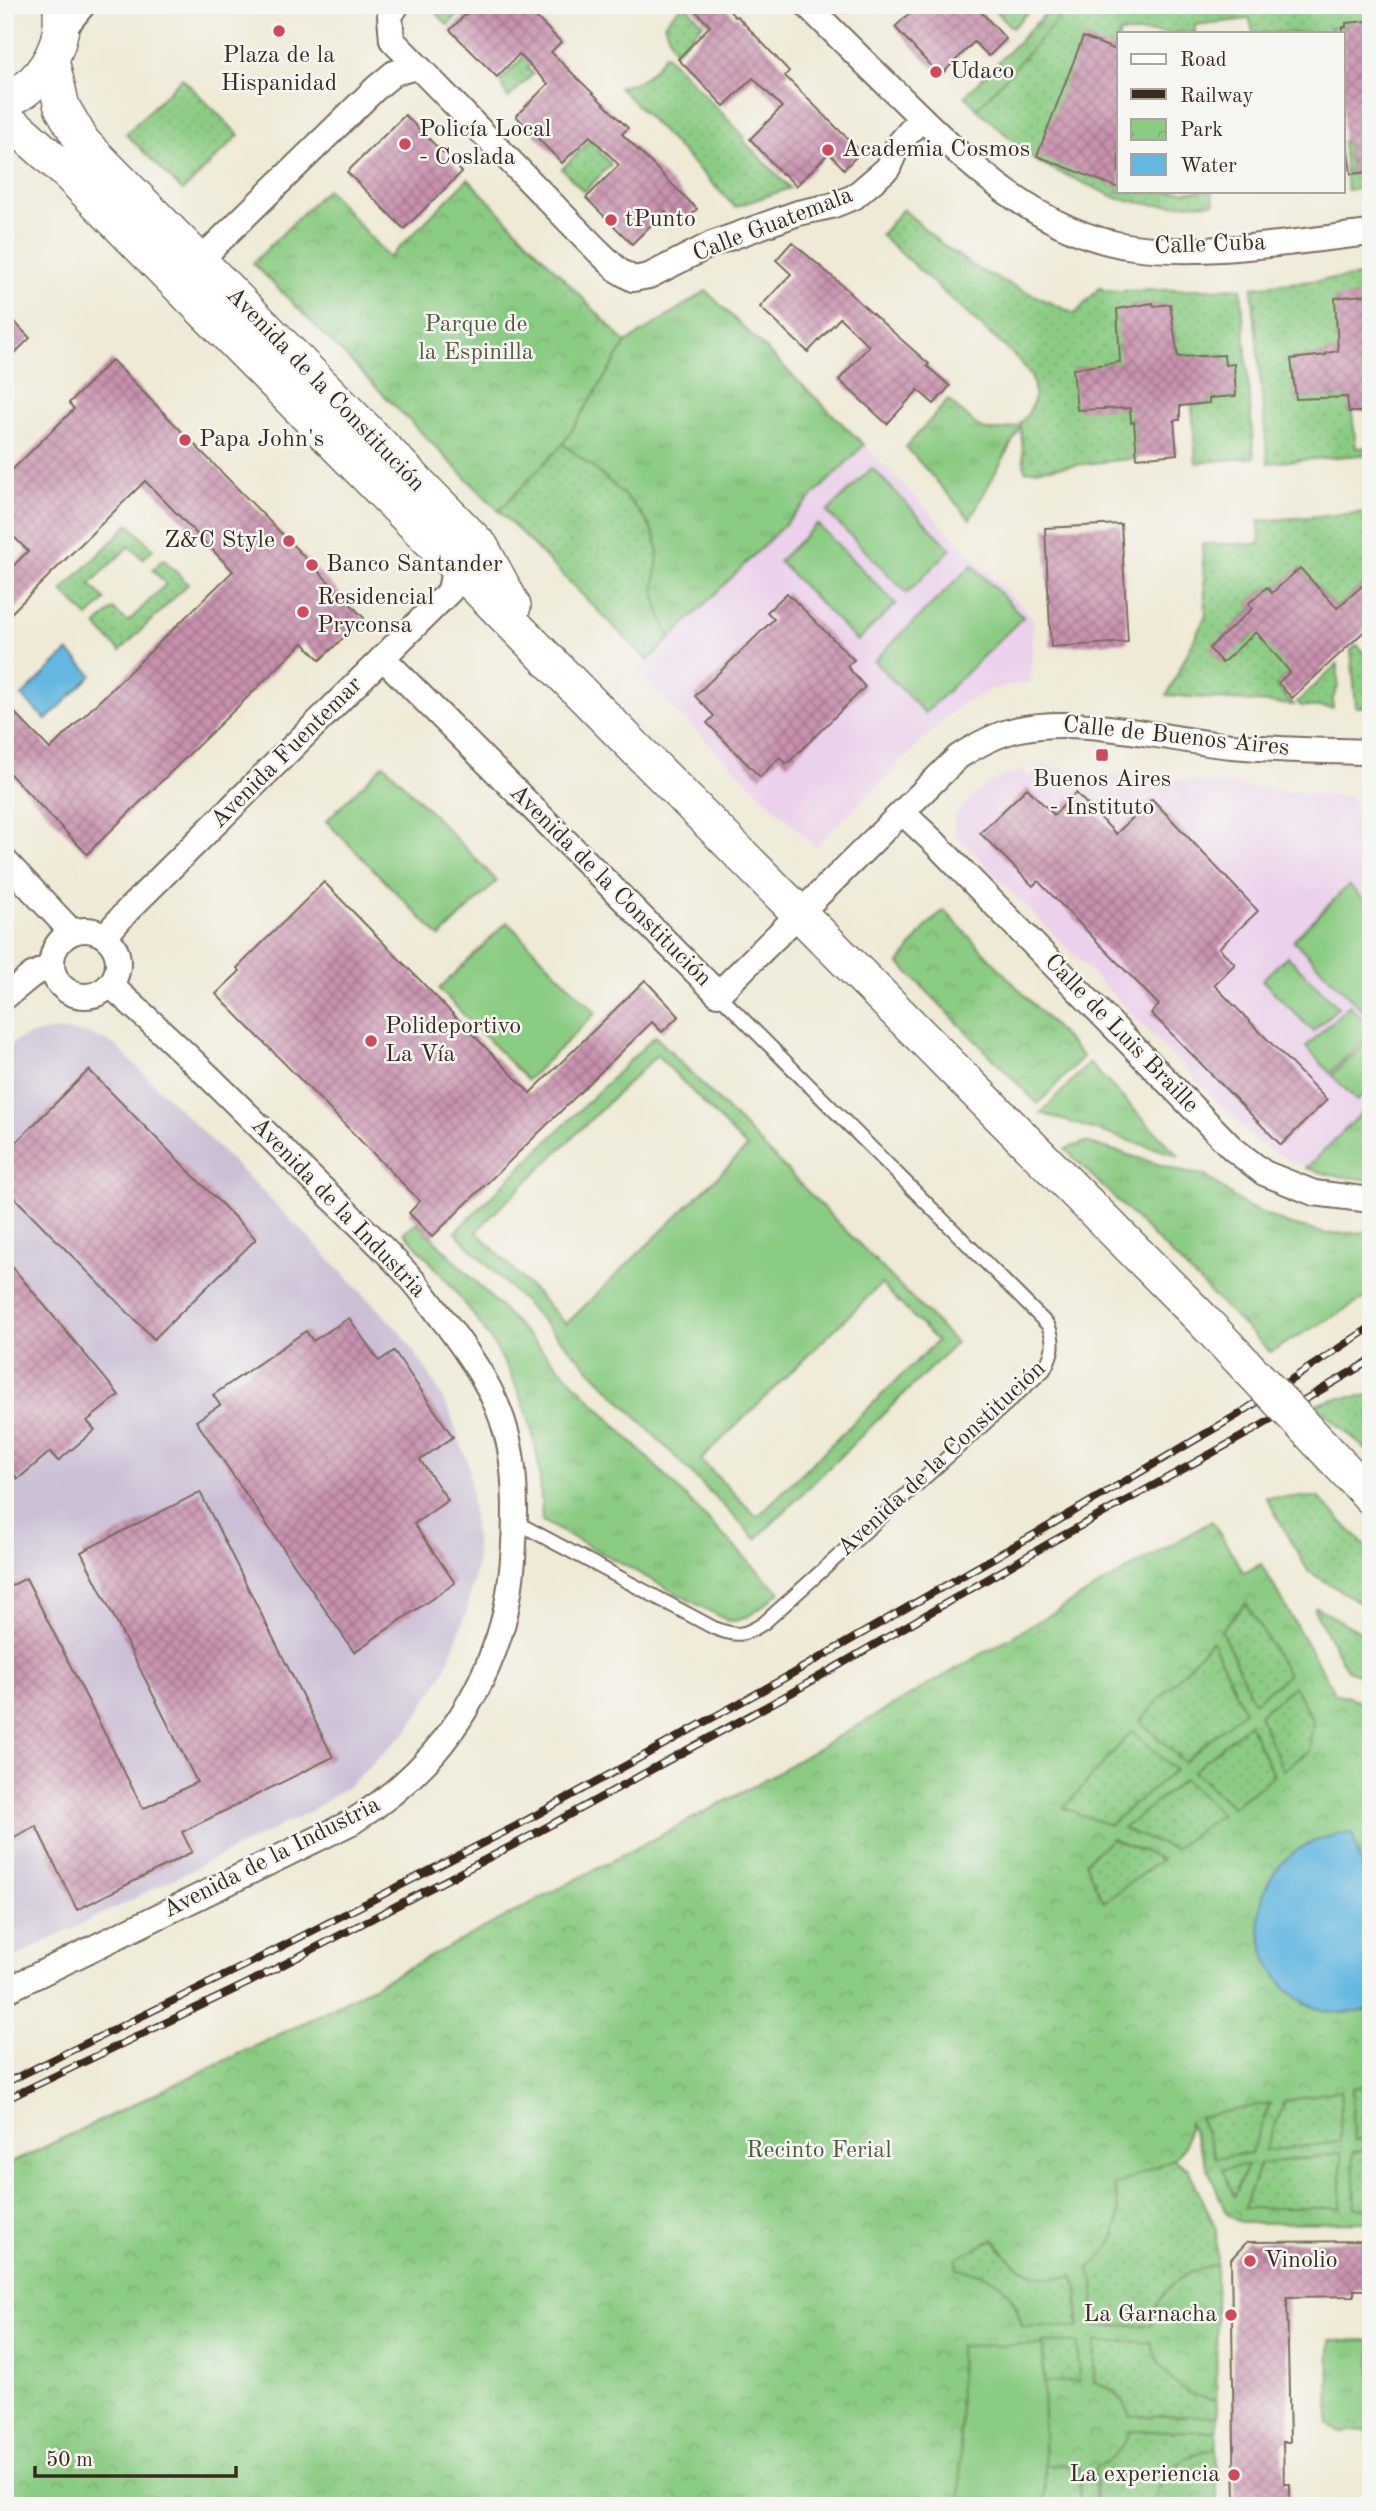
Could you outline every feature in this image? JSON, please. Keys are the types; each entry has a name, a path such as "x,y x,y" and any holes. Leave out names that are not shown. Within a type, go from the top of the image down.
{"street":[{"path":"5,100 34,82 57,33 83,5"},
{"name":"Calle Guatemala","path":"397,5 390,16 392,40 618,271 633,279 649,276 712,244 798,213 831,206 855,197 888,168 898,145 921,118"},
{"name":"Calle Cuba","path":"807,5 921,118 1007,194 1082,233 1133,247 1199,250 1371,233"},
{"name":"Avenida de la Constitución","path":"57,33 62,107 82,142 481,547 512,606 585,687 607,719"},
{"path":"199,261 376,88 394,73 417,67"},
{"name":"Avenida de la Constitución","path":"5,120 68,173 1199,1316 1361,1486"},
{"name":"Avenida Fuentemar","path":"105,936 128,909 450,591 455,564"},
{"name":"Avenida de la Constitución","path":"383,658 718,994 799,913"},
{"name":"Calle de Buenos Aires","path":"799,913 958,757 975,746 1013,730 1045,725 1077,725 1231,746 1371,752"},
{"name":"Calle de Luis Braille","path":"902,813 935,843 1231,1148 1264,1173 1314,1193 1371,1200"},
{"path":"5,861 72,932"},
{"path":"90,930 105,936 113,944 117,954 116,976 102,992 91,996 69,992 54,977 51,966 56,945 72,932 90,930"},
{"path":"5,997 32,975 51,966"},
{"name":"Avenida de la Industria","path":"5,1991 352,1822 384,1802 416,1773 446,1739 474,1694 491,1659 505,1617 512,1575 513,1479 506,1432 481,1371 410,1276 166,1034 110,985"}],"lane":[{"name":"Avenida de la Constitución","path":"514,1521 714,1628 730,1634 748,1634 775,1614 1044,1370 1052,1354 1054,1338 1048,1325 718,994"}],"shaded area":[{"path":"864,445 1033,618 1031,682 989,690 957,707 815,847 637,673"},
{"path":"1041,766 1351,797 1371,856 1371,1104 1306,1168 1257,1142 955,834 956,813 974,795 991,782 1021,770 1028,778"},
{"path":"56,1030 90,1034 115,1045 401,1333 429,1374 450,1412 469,1467 477,1561 467,1610 446,1669 409,1729 347,1787 311,1811 5,1962 5,1050 17,1040 29,1035"}],"green space":[{"path":"446,5 468,5 448,25 437,14"},
{"path":"682,5 703,24 675,52 664,24"},
{"path":"990,5 1035,5 1012,28"},
{"path":"1054,5 1072,5 977,109 965,96"},
{"path":"1071,5 1371,5 1371,24 1346,23 1346,27 1331,28 1331,32 1253,32 1250,19 1195,25 1195,32 1117,32 1117,192 1212,192 1214,203 1154,205 1119,199 1037,162 977,109"},
{"path":"528,52 535,60 527,68 533,74 508,98 500,81"},
{"path":"665,54 790,188 735,207 619,87 646,76"},
{"path":"182,78 239,135 183,191 126,134"},
{"path":"594,136 603,145 598,151 611,164 584,192 562,169"},
{"path":"1344,141 1347,141 1351,174 1371,172 1371,188 1347,190"},
{"name":"Parque de la Espinilla","path":"468,179 626,343 563,444 499,511 253,263 327,189 389,258"},
{"path":"903,209 939,242 979,270 1075,314 1100,287 1104,290 1120,291 1241,288 1254,457 1196,463 1192,405 1209,403 1209,398 1236,396 1234,365 1225,365 1224,355 1189,358 1189,355 1183,356 1179,363 1170,305 1154,306 1153,303 1133,306 1122,342 1119,343 1119,348 1124,352 1119,367 1108,363 1073,369 1122,400 1135,412 1130,418 1131,422 1134,422 1137,458 1025,471 1020,423 1033,403 1032,379 1011,352 881,235"},
{"path":"1371,275 1371,294 1335,299 1340,332 1336,333 1341,343 1341,358 1331,352 1291,359 1296,399 1330,396 1336,398 1340,394 1352,403 1349,412 1352,412 1356,448 1371,447 1371,454 1268,463 1252,287"},
{"path":"706,291 864,445 670,639 655,593 658,551 652,531 618,489 563,444 626,343"},
{"path":"948,400 980,428 996,431 1021,426 970,519 906,447"},
{"path":"563,444 618,489 652,531 658,551 655,593 670,639 648,661 499,511"},
{"path":"872,468 951,549 907,593 827,512"},
{"path":"1371,512 1371,578 1336,608 1300,568 1272,593 1267,587 1249,603 1253,608 1230,629 1243,644 1261,628 1297,666 1276,685 1294,705 1167,695 1206,615 1202,544 1260,544 1259,521"},
{"path":"129,524 153,549 143,559 129,546 90,584 105,600 88,617 62,591"},
{"path":"817,524 896,604 857,641 779,561"},
{"path":"163,559 188,584 120,651 96,626 113,609 128,622 166,584 153,570"},
{"path":"972,565 1023,617 925,713 874,661"},
{"path":"1357,645 1371,660 1371,707 1356,707 1351,650"},
{"path":"1338,664 1338,687 1333,698 1333,708 1301,706 1297,702"},
{"path":"384,764 497,881 440,937 326,821"},
{"path":"1349,885 1371,907 1371,1019 1293,940"},
{"path":"944,910 1083,1057 1038,1104 899,963 927,926"},
{"path":"507,922 596,1013 527,1080 439,989"},
{"path":"1287,956 1338,1007 1313,1031 1262,980"},
{"path":"1349,1005 1371,1028 1371,1034 1330,1073 1306,1047"},
{"path":"655,1036 956,1343 756,1539 455,1232","holes":["657,1055 747,1148 566,1324 476,1231","881,1284 937,1341 757,1517 701,1460"]},
{"path":"1371,1039 1371,1088 1357,1101 1332,1075"},
{"path":"1089,1063 1179,1156 1041,1113"},
{"path":"1371,1104 1371,1180 1331,1175 1306,1168"},
{"path":"1086,1142 1187,1173 1204,1175 1246,1206 1288,1224 1327,1234 1371,1232 1371,1295 1270,1352 1065,1149"},
{"path":"417,1222 780,1592 742,1619 728,1621 542,1521 538,1462 531,1428 520,1396 506,1366 470,1310 404,1232"},
{"path":"1371,1395 1371,1454 1315,1405 1334,1399"},
{"path":"1266,1497 1318,1497 1371,1552 1371,1609 1308,1571"},
{"name":"Recinto Ferial","path":"1212,1521 1244,1573 1261,1564 1335,1693 1371,1704 1371,2222 1245,2223 1236,2220 1226,2213 1189,2122 1185,2146 1174,2159 1188,2169 1216,2228 1217,2506 5,2506 5,2166 307,2021 741,1793"},
{"path":"1246,1603 1288,1675 1254,1702 1221,1630"},
{"path":"1316,1607 1371,1638 1371,1679 1347,1670 1314,1610"},
{"path":"1212,1640 1244,1711 1184,1762 1140,1721"},
{"path":"1294,1686 1313,1721 1309,1751 1283,1770 1259,1715"},
{"path":"1249,1724 1274,1776 1232,1807 1193,1771"},
{"path":"1132,1731 1175,1770 1109,1825 1064,1808"},
{"path":"1184,1779 1221,1814 1174,1849 1123,1829"},
{"path":"1112,1839 1162,1859 1104,1902 1085,1862"},
{"path":"1371,2084 1371,2138 1354,2140 1352,2088"},
{"path":"1341,2090 1340,2142 1265,2151 1285,2101"},
{"path":"1270,2103 1251,2153 1216,2158 1199,2117"},
{"path":"1371,2150 1371,2208 1355,2208 1353,2152"},
{"path":"1341,2153 1341,2208 1244,2208 1260,2164"},
{"path":"1173,2159 1188,2169 1216,2228 1217,2265 1193,2271 1174,2284 1159,2302 1152,2325 1094,2326 1094,2281 1088,2269 1106,2252 1116,2232 1118,2210 1114,2186"},
{"path":"1247,2165 1234,2196 1222,2169"},
{"path":"994,2239 1008,2258 1027,2271 1049,2278 1072,2275 1078,2287 1078,2327 1022,2326 1014,2301 1001,2285 971,2271 957,2269 956,2258"},
{"path":"1371,2340 1369,2443 1368,2430 1339,2432 1329,2424 1330,2341"},
{"path":"1095,2342 1151,2342 1160,2365 1174,2382 1192,2394 1216,2400 1216,2416 1130,2416 1116,2394 1094,2382"},
{"path":"1043,2343 1078,2343 1079,2381 1044,2382"},
{"path":"1043,2345 1045,2506 961,2506 959,2346"},
{"path":"1129,2431 1217,2431 1217,2448 1194,2455 1175,2466 1161,2484 1154,2506 1096,2505 1095,2467 1116,2454"},
{"path":"1045,2465 1079,2465 1080,2506 1045,2506"}],"water":[{"path":"68,651 92,675 46,720 22,696"},
{"path":"1352,1833 1371,1899 1371,2009 1329,2011 1296,1997 1273,1971 1261,1938 1262,1903 1276,1870 1306,1846"}],"building":[{"path":"475,5 524,5 561,42 551,52 628,128 622,134 697,209 680,226 665,211 632,244 586,198 619,165 590,136 562,163 516,116 548,84 519,54 497,77 450,30"},
{"path":"690,5 724,5 737,16 789,71 785,76 861,152 844,169 829,153 796,186 782,174 750,139 782,107 753,78 724,106 678,59 710,26"},
{"path":"918,5 975,5 1006,39 989,56 974,42 942,74 928,63 895,27"},
{"path":"1368,21 1371,24 1371,172 1351,174 1347,141 1344,141 1343,27 1346,27 1346,23"},
{"path":"1083,37 1117,50 1117,187 1037,156"},
{"name":"Policía Local - Coslada","path":"405,115 462,172 404,229 347,172"},
{"path":"792,242 929,364 927,366 950,386 934,404 918,390 887,424 839,380 869,346 840,318 808,352 760,307 791,274 776,260"},
{"path":"1371,294 1371,412 1349,412 1347,397 1296,399 1291,359 1338,351 1335,298"},
{"path":"1153,303 1154,306 1170,304 1178,357 1224,355 1225,365 1234,364 1236,396 1209,398 1209,403 1180,406 1180,420 1174,420 1177,454 1137,458 1130,408 1077,410 1073,369 1120,362 1117,309"},
{"path":"5,312 30,338 5,363"},
{"name":"Residencial Pryconsa","path":"112,360 364,618 320,660 303,643 87,854 5,769 5,703 50,749 233,571 145,481 5,619 5,574 28,551 5,528 5,477 74,409 69,403"},
{"path":"1121,524 1128,642 1051,647 1045,528"},
{"path":"1300,568 1337,608 1371,578 1371,625 1292,698 1278,683 1290,672 1256,632 1222,663 1209,648 1253,608 1248,604 1267,587 1272,593"},
{"path":"787,593 854,660 847,666 865,687 787,764 780,757 760,777 707,723 714,716 695,696 774,619 767,612"},
{"path":"1027,788 1054,815 1076,793 1116,834 1152,799 1258,911 1219,948 1235,964 1214,985 1327,1100 1281,1145 1151,1013 1159,1005 1038,881 1033,886 980,833"},
{"name":"Polideportivo La Vía","path":"324,882 530,1093 645,980 679,1016 662,1032 652,1022 432,1237 409,1213 420,1201 216,994 240,971 237,968"},
{"path":"89,1070 256,1239 154,1339 5,1188 5,1153"},
{"path":"5,1258 119,1395 87,1421 95,1430 58,1461 50,1452 18,1479 5,1463"},
{"path":"349,1318 379,1361 394,1351 453,1437 420,1460 448,1500 414,1524 455,1583 354,1652 196,1421 220,1405 213,1395 306,1331 313,1341"},
{"path":"200,1492 333,1757 182,1832 192,1852 77,1910 36,1826 5,1842 5,1589 26,1578 143,1809 197,1782 81,1552"},
{"path":"1371,2241 1371,2290 1354,2290 1354,2296 1287,2297 1290,2442 1283,2442 1284,2484 1290,2484 1290,2506 1235,2506 1231,2259 1247,2242"}],"railway":[{"path":"5,2083 242,1967 516,1826 781,1680 1239,1414 1371,1327"},
{"path":"5,2100 248,1983 523,1840 791,1693 1055,1540 1252,1431 1371,1360"}],"place":[{"name":"Plaza de la Hispanidad","path":"279,31"},
{"name":"Udaco","path":"936,72"},
{"name":"Policía Local - Coslada","path":"405,144"},
{"name":"Academia Cosmos","path":"828,150"},
{"name":"tPunto","path":"611,220"},
{"name":"Papa John's","path":"185,440"},
{"name":"Z&C Style","path":"289,541"},
{"name":"Banco Santander","path":"312,565"},
{"name":"Residencial Pryconsa","path":"303,612"},
{"name":"Buenos Aires - Instituto","path":"1102,755"},
{"name":"Polideportivo La Vía","path":"371,1041"},
{"name":"Vinolio","path":"1250,2261"},
{"name":"La Garnacha","path":"1231,2315"},
{"name":"La experiencia","path":"1234,2475"}]}
